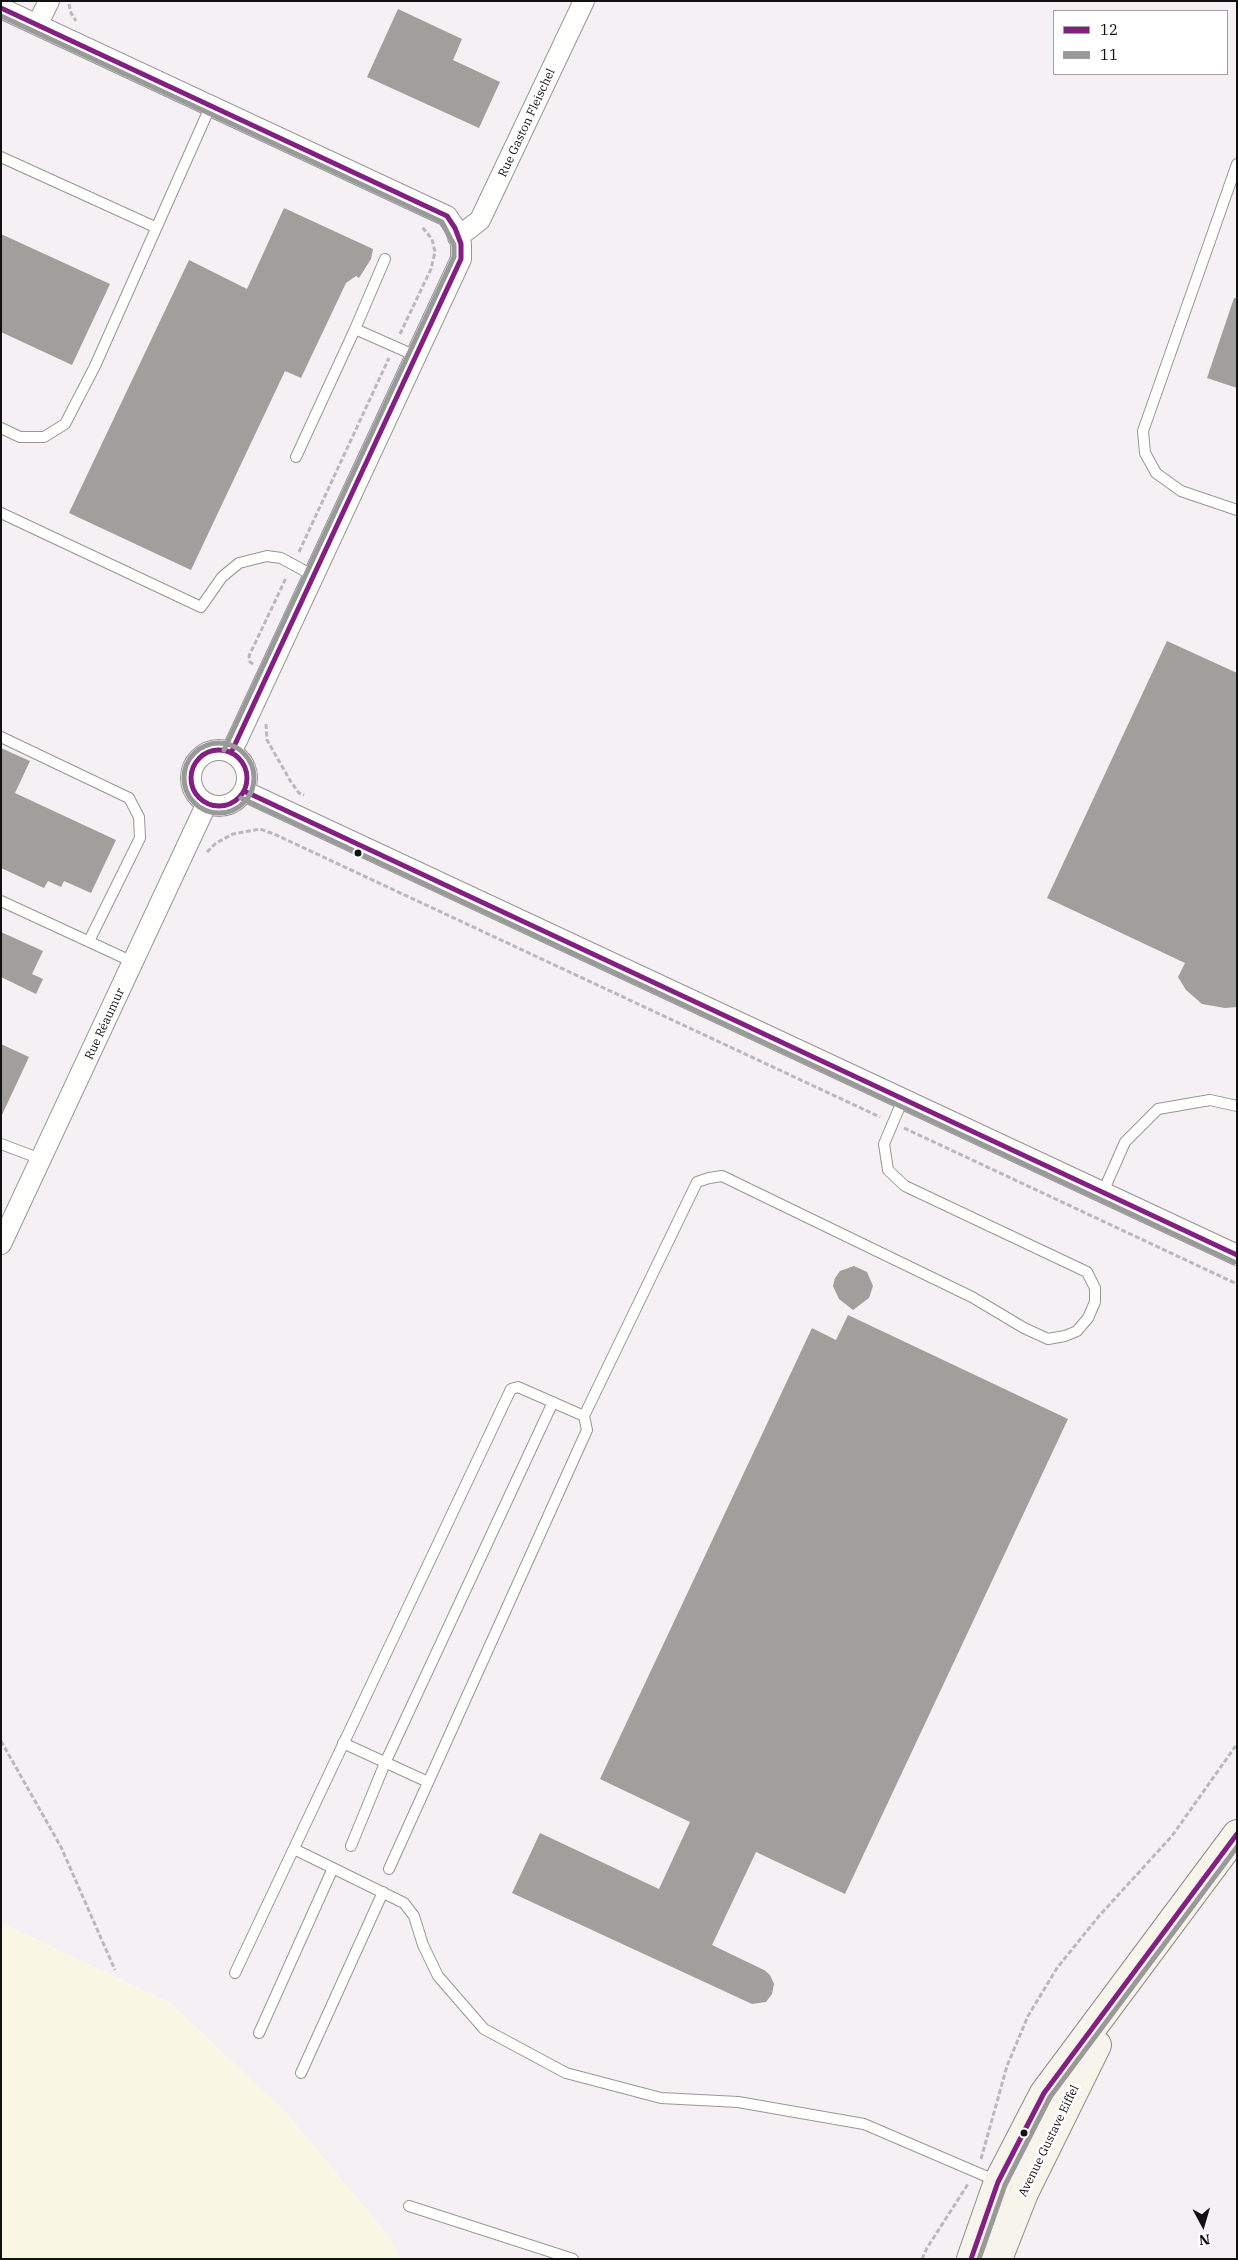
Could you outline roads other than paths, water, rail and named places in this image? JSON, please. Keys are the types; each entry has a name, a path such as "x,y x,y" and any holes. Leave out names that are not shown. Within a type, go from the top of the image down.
{"street":[{"path":"37,25 49,1"},
{"name":"Rue Gaston Fleischel","path":"458,237 480,220 584,1"},
{"path":"1,8 447,216 461,244 461,259 231,753"},
{"path":"214,751 231,753 244,765 247,773 244,791 232,803 216,806 208,804 195,792 192,783 194,766 198,759 214,751"},
{"path":"244,791 1237,1255"},
{"name":"Rue Réaumur","path":"1,1244 208,804"},
{"name":"Avenue Gustave Eiffel","path":"971,2259 1002,2183 1070,2097 1135,1972 1237,1834"},
{"name":"Avenue Gustave Eiffel","path":"1001,2249 1002,2183"}],"lane":[{"path":"1,428 20,437 44,437 65,424 95,366 211,105"},
{"path":"1,157 156,227"},
{"path":"1237,164 1143,432 1145,453 1156,473 1181,492 1237,510"},
{"path":"296,457 385,259"},
{"path":"355,329 416,356"},
{"path":"1,514 201,607 222,577 239,563 266,556 281,558 314,576"},
{"path":"1,737 129,798 139,817 140,838 89,941"},
{"path":"1,901 133,962"},
{"path":"389,1869 588,1430 584,1416 697,1182 722,1176 972,1297 1024,1328 1048,1339 1065,1336 1077,1331 1088,1318 1095,1302 1095,1288 1087,1272 904,1186 888,1170 884,1144 904,1099"},
{"path":"1103,1192 1125,1142 1158,1109 1210,1100 1237,1106"},
{"path":"1,1144 41,1160"},
{"path":"234,1973 511,1389 518,1388 584,1416"},
{"path":"351,1846 385,1763 553,1402"},
{"path":"343,1743 428,1782"},
{"path":"294,1849 404,1903 414,1916 423,1945 438,1976 484,2029 566,2073 661,2098 738,2102 864,2124 1002,2183"},
{"path":"259,2033 333,1868"},
{"path":"301,2073 383,1892"},
{"path":"409,2206 573,2259"}]}
